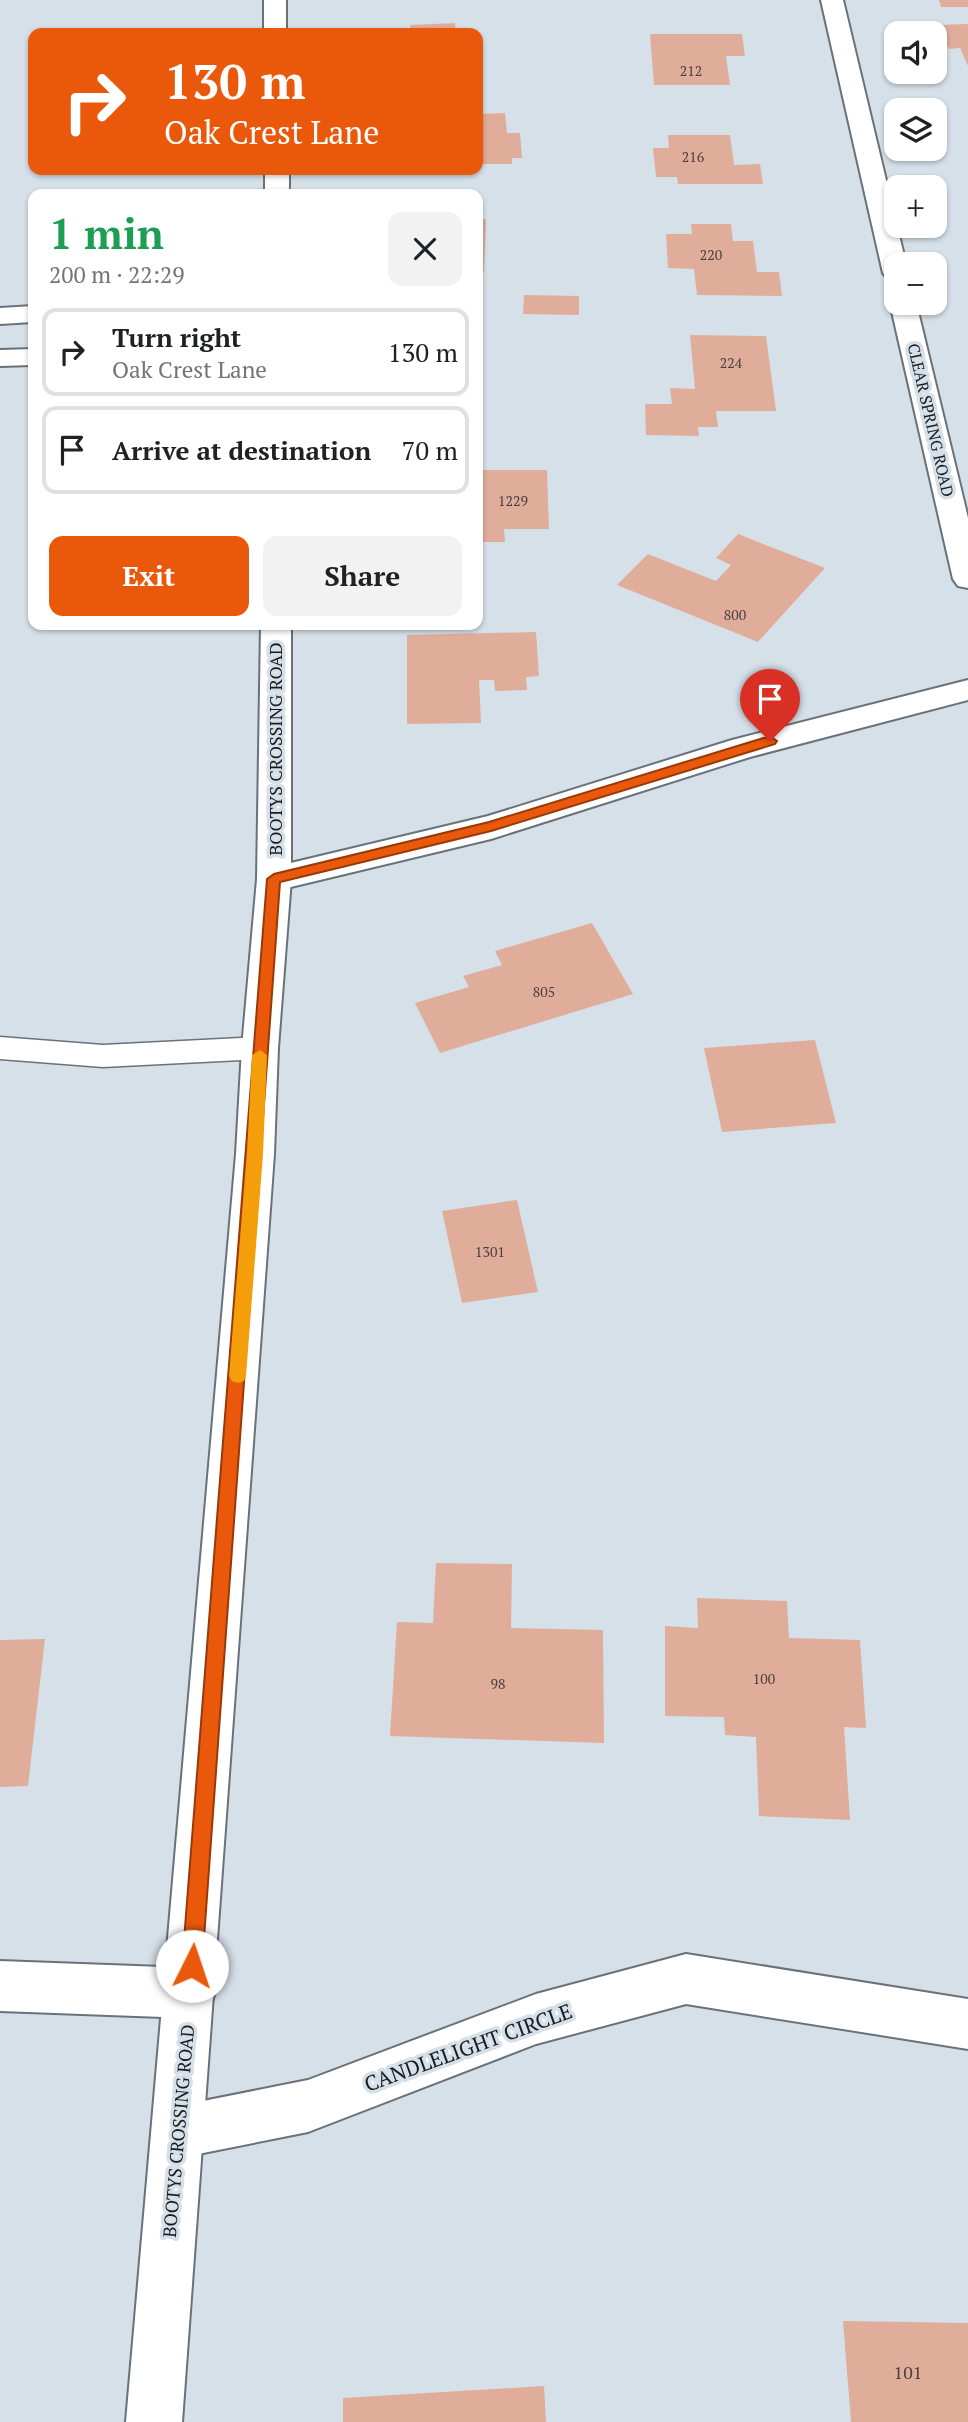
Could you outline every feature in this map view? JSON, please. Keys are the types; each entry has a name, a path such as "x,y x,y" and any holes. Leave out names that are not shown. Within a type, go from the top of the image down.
{"street":[{"path":"275,0 275,28"},
{"path":"832,0 891,252"},
{"path":"0,316 28,314"},
{"name":"CLEAR SPRING ROAD","path":"906,315 968,579"},
{"path":"0,358 28,357"},
{"name":"BOOTYS CROSSING ROAD","path":"154,2422 190,1993 274,879 276,630"},
{"path":"274,879 491,827 743,748 968,690"},
{"name":"CANDLELIGHT CIRCLE","path":"178,2132 308,2106 536,2019 686,1979 968,2024"},
{"path":"0,1986 190,1993"}],"lane":[{"path":"0,1048 103,1056 260,1048"}],"building":[{"path":"939,0 968,0 968,7 941,7"},
{"path":"455,23 456,28 410,28 410,25"},
{"path":"968,24 968,66 960,48 949,49 947,25"},
{"path":"650,34 742,34 745,56 726,56 730,85 654,85"},
{"path":"505,113 507,133 520,133 522,158 512,158 512,164 483,164 483,114"},
{"path":"668,135 730,135 734,165 760,164 763,184 678,184 677,177 656,177 653,148 669,148"},
{"path":"483,219 486,219 484,273"},
{"path":"691,224 731,224 733,241 753,241 757,272 779,272 782,296 697,295 694,269 668,268 666,234 692,234"},
{"path":"524,295 579,296 579,315 523,314"},
{"path":"690,335 766,336 776,411 716,411 718,427 698,427 699,436 646,435 645,404 672,404 670,388 695,389"},
{"path":"483,470 547,470 549,529 504,529 505,542 483,542"},
{"path":"738,534 825,568 758,642 617,585 648,554 716,581 731,565 716,558"},
{"path":"536,632 539,676 526,677 527,690 495,691 494,680 479,680 481,723 407,724 407,635"},
{"path":"592,923 633,994 440,1053 415,1003 469,987 463,976 502,965 495,951"},
{"path":"815,1040 836,1123 722,1132 704,1048"},
{"path":"517,1200 538,1292 462,1303 442,1211"},
{"path":"436,1563 512,1564 511,1628 603,1630 604,1743 390,1736 397,1622 433,1623"},
{"path":"697,1598 787,1601 789,1638 860,1640 866,1728 844,1727 850,1820 759,1816 756,1737 725,1735 724,1717 665,1716 665,1626 698,1628"},
{"path":"45,1639 28,1786 0,1787 0,1640"},
{"path":"843,2321 968,2323 968,2422 851,2422"},
{"path":"544,2386 546,2422 343,2422 343,2398"}],"slow traffic":[{"path":"238,1376 260,1055"}],"route":[{"path":"192,1966 274,879 491,827 770,741"}]}
